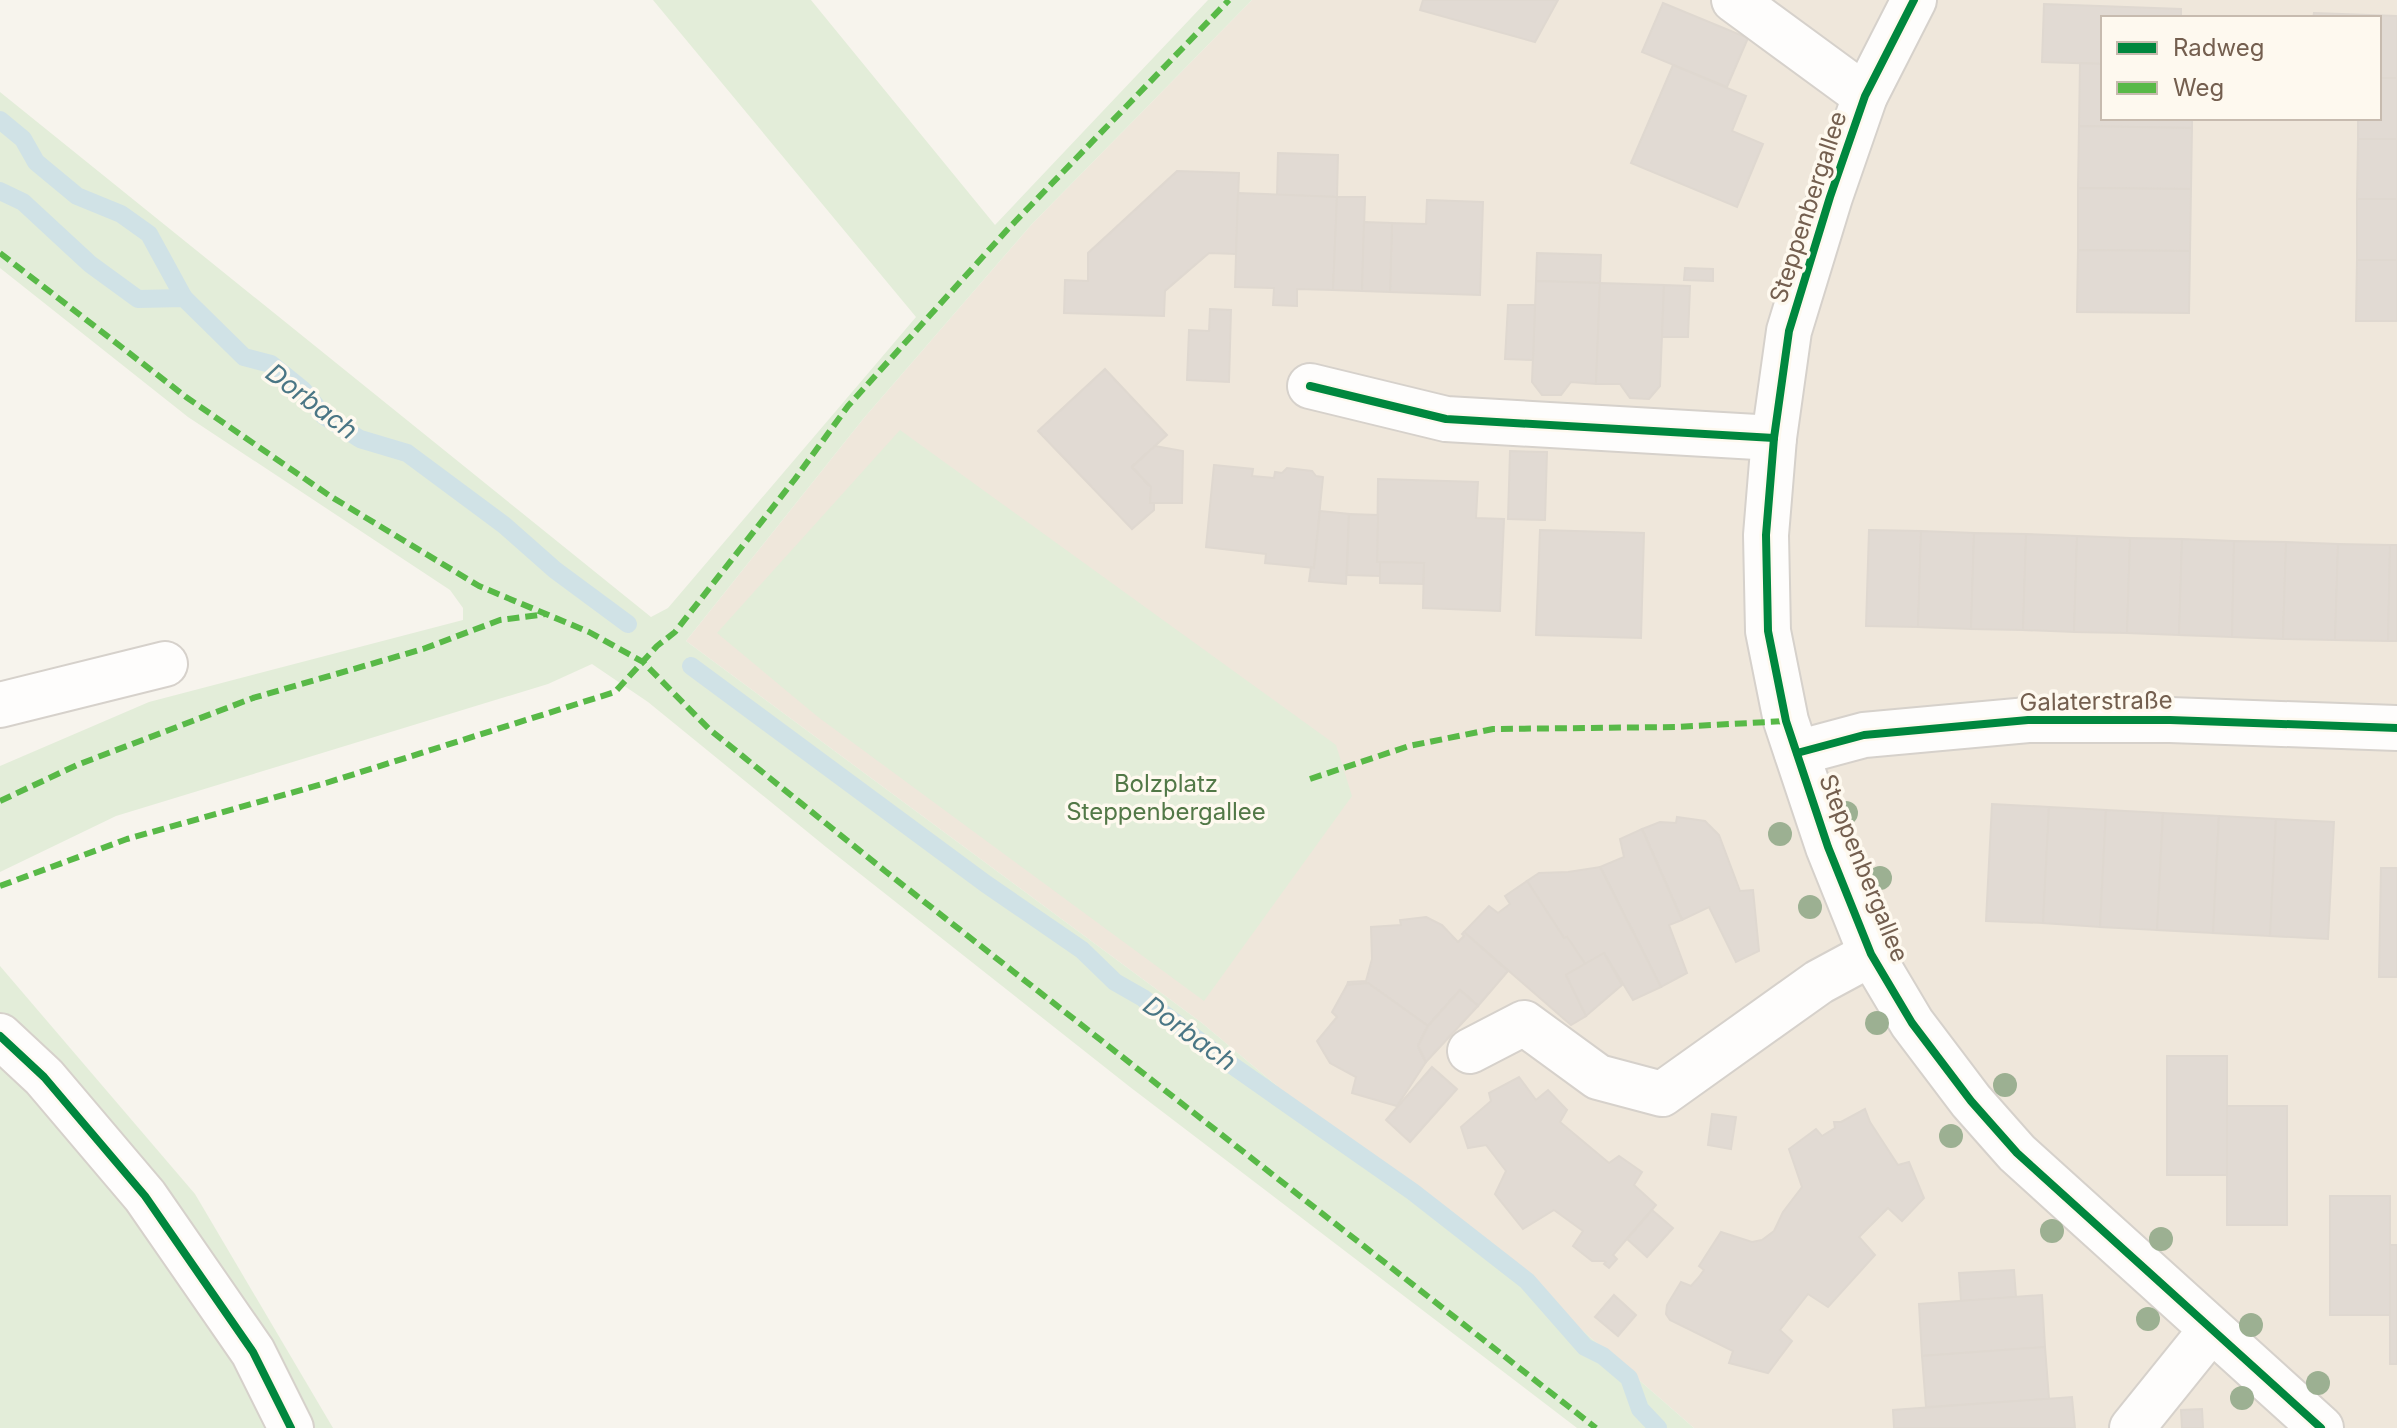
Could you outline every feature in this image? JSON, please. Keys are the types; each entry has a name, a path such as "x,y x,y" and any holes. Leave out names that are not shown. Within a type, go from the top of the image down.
{"street":[{"name":"Steppenbergallee","path":"1734,0 1865,96"},
{"name":"Steppenbergallee","path":"1914,0 1865,96 1789,331 1774,438 1766,535 1768,631 1786,721 1828,847 1871,954 1912,1023 1971,1101 2017,1153 2321,1428"},
{"path":"1310,386 1446,419 1774,438"},
{"path":"0,705 165,664"},
{"name":"Galaterstraße","path":"1797,753 1864,735 2028,720 2170,720 2397,728"},
{"name":"Steppenbergallee","path":"1470,1051 1524,1023 1598,1077 1662,1094 1819,982 1871,954"},
{"path":"0,1036 44,1077 145,1196 253,1352 291,1428"},
{"path":"2132,1428 2211,1330"}],"shaded area":[{"path":"1252,0 2397,0 2397,1428 1694,1428 1584,1332 1370,1164 1202,1023 686,641 864,418 1032,224"}],"green space":[{"path":"653,0 811,0 995,225 1208,0 1252,0 1032,224 864,418 686,641 1202,1023 1370,1164 1584,1332 1694,1428 1577,1428 1130,1087 648,702 592,664 548,684 116,816 0,872 0,766 149,702 463,620 463,608 450,590 188,417 0,268 0,92 651,617 668,608 916,317"},
{"name":"Bolzplatz Steppenbergallee","path":"900,430 1336,745 1352,796 1204,1001 818,717 717,633"},
{"path":"0,966 195,1194 333,1428 0,1428"}],"building":[{"path":"1423,0 1558,0 1535,42 1420,10"},
{"path":"1663,3 1748,38 1727,87 1642,52"},
{"path":"2044,4 2181,9 2181,16 2101,16 2101,64 2042,62"},
{"path":"2314,13 2397,16 2397,78 2381,78 2381,16 2313,16"},
{"path":"2080,63 2101,64 2101,120 2192,120 2192,128 2079,126"},
{"path":"1673,65 1746,96 1732,131 1763,144 1737,207 1631,163"},
{"path":"2381,78 2397,78 2397,139 2358,139 2358,120 2381,120"},
{"path":"2079,126 2192,128 2191,189 2078,188"},
{"path":"2358,139 2397,139 2397,199 2357,199"},
{"path":"1278,153 1338,155 1337,197 1277,195"},
{"path":"1177,171 1239,173 1236,254 1209,253 1165,291 1164,316 1064,313 1065,280 1088,281 1088,253"},
{"path":"2078,188 2191,189 2190,251 2078,250"},
{"path":"1238,193 1337,197 1333,290 1297,289 1297,306 1273,305 1274,288 1235,287"},
{"path":"1337,197 1365,197 1362,291 1333,290"},
{"path":"2357,199 2397,199 2397,260 2357,260"},
{"path":"1427,200 1483,202 1480,295 1390,292 1392,223 1426,224"},
{"path":"1364,222 1392,223 1390,292 1362,291"},
{"path":"2078,250 2190,251 2189,313 2077,312"},
{"path":"1537,253 1601,255 1600,283 1536,281"},
{"path":"2357,260 2397,260 2397,321 2356,321"},
{"path":"1685,268 1713,269 1713,281 1684,280"},
{"path":"1536,281 1600,283 1596,384 1571,382 1561,395 1542,395 1532,382"},
{"path":"1600,283 1664,285 1660,386 1649,399 1630,398 1620,384 1596,384"},
{"path":"1664,285 1690,286 1688,337 1662,337"},
{"path":"1508,305 1535,305 1533,360 1505,359"},
{"path":"1210,309 1231,310 1229,382 1187,380 1189,330 1209,331"},
{"path":"1105,369 1167,435 1132,467 1151,487 1150,503 1154,503 1154,510 1132,529 1038,431"},
{"path":"1155,446 1183,451 1182,503 1150,503 1151,487 1132,467"},
{"path":"1510,451 1547,452 1545,520 1508,519"},
{"path":"1214,465 1253,469 1252,476 1274,478 1275,472 1282,473 1287,468 1312,471 1316,476 1323,477 1314,568 1265,563 1266,554 1206,547"},
{"path":"1378,479 1478,482 1476,518 1504,519 1500,611 1423,608 1424,563 1377,562"},
{"path":"1320,511 1349,514 1346,584 1309,581 1311,567 1314,568"},
{"path":"1349,514 1378,515 1377,562 1380,562 1380,576 1347,575"},
{"path":"1540,530 1644,533 1641,638 1536,635"},
{"path":"1869,530 1921,531 1918,627 1866,626"},
{"path":"1921,531 1974,533 1971,629 1918,627"},
{"path":"1974,533 2026,534 2023,630 1971,629"},
{"path":"2026,534 2077,536 2074,632 2023,630"},
{"path":"2077,536 2130,538 2127,633 2074,632"},
{"path":"2130,538 2182,539 2179,635 2127,633"},
{"path":"2182,539 2234,541 2232,637 2179,635"},
{"path":"2234,541 2286,542 2283,639 2232,637"},
{"path":"2286,542 2338,544 2335,640 2283,639"},
{"path":"2338,544 2390,545 2388,641 2335,640"},
{"path":"2390,545 2397,545 2397,641 2388,641"},
{"path":"1380,562 1424,563 1423,584 1380,583"},
{"path":"1992,804 2049,807 2043,923 1986,921"},
{"path":"2049,807 2106,810 2100,927 2043,923"},
{"path":"2106,810 2163,813 2157,930 2100,927"},
{"path":"2163,813 2219,816 2213,933 2157,930"},
{"path":"2219,816 2276,819 2270,936 2213,933"},
{"path":"1677,817 1705,821 1719,835 1740,891 1753,890 1759,951 1736,962 1709,907 1682,920 1642,829 1660,822 1676,823"},
{"path":"2276,819 2334,822 2328,939 2270,936"},
{"path":"1642,829 1682,920 1669,925 1687,973 1661,987 1600,867 1624,857 1620,839"},
{"path":"1600,867 1661,987 1633,1000 1604,953 1585,964 1527,881 1539,873"},
{"path":"2381,868 2397,868 2397,977 2379,977"},
{"path":"1527,881 1585,964 1566,975 1586,1016 1571,1025 1464,932 1489,906 1498,913 1510,904 1505,896"},
{"path":"1426,917 1442,925 1458,942 1464,932 1508,971 1478,1006 1460,990 1428,1026 1368,983 1347,985 1348,982 1366,981 1372,959 1371,927 1401,925 1400,920"},
{"path":"1604,953 1622,985 1586,1016 1566,975"},
{"path":"1368,983 1428,1026 1418,1046 1426,1062 1397,1106 1352,1093 1356,1077 1330,1063 1317,1041 1337,1017 1332,1012 1347,985"},
{"path":"1460,990 1478,1006 1426,1062 1418,1046 1428,1026"},
{"path":"2167,1056 2227,1056 2227,1175 2167,1175"},
{"path":"1432,1067 1457,1089 1410,1142 1386,1120"},
{"path":"1519,1077 1536,1100 1548,1090 1567,1110 1560,1122 1609,1163 1619,1156 1642,1172 1634,1185 1656,1205 1613,1255 1617,1259 1609,1268 1604,1264 1606,1262 1592,1261 1573,1246 1583,1231 1554,1210 1523,1229 1495,1194 1506,1171 1486,1145 1468,1148 1461,1127 1491,1101 1489,1093"},
{"path":"2227,1106 2287,1106 2287,1225 2227,1225"},
{"path":"1865,1109 1898,1165 1909,1162 1924,1198 1902,1221 1888,1208 1859,1237 1875,1255 1828,1307 1808,1294 1780,1330 1792,1341 1768,1373 1729,1363 1733,1351 1670,1320 1666,1314 1667,1305 1681,1282 1691,1286 1699,1277 1704,1270 1699,1266 1721,1232 1752,1242 1762,1240 1774,1231 1783,1212 1802,1187 1789,1149 1816,1129 1822,1136 1835,1128 1834,1122 1841,1122"},
{"path":"1712,1114 1736,1117 1731,1149 1708,1145"},
{"path":"2330,1196 2390,1196 2390,1315 2330,1315"},
{"path":"1652,1210 1673,1228 1647,1257 1627,1239"},
{"path":"2390,1245 2397,1245 2397,1364 2390,1364"},
{"path":"2014,1270 2016,1297 1961,1301 1959,1273"},
{"path":"1614,1295 1636,1315 1618,1336 1595,1317"},
{"path":"2042,1295 2045,1347 1922,1356 1919,1304"},
{"path":"2045,1347 2049,1399 1926,1407 1922,1356"},
{"path":"2072,1397 2075,1428 1894,1428 1893,1410"},
{"path":"2202,1409 2203,1428 2182,1428 2181,1410"}],"waterway":[{"path":"0,120 23,139 36,162 77,196 121,214 149,234 184,298"},
{"name":"Dorbach","path":"0,191 23,202 90,264 138,299 184,298 244,357 271,364 303,390 324,416 360,439 407,453 504,525 555,570 628,624"},
{"name":"Dorbach","path":"691,666 986,884 1082,950 1115,982 1143,998 1223,1059 1413,1192 1527,1281 1585,1347 1603,1356 1629,1378 1640,1409 1658,1428"}],"marked path":[{"path":"0,886 127,839 326,783 615,692 657,646 675,632 848,406 1007,230 1229,0"},
{"path":"0,253 186,397 330,496 479,586 589,632 643,662 709,729 885,871 1596,1428"},
{"path":"0,801 77,765 253,698 423,649 500,620 546,614"},
{"path":"1310,779 1409,746 1493,729 1676,727 1786,721"}],"cycle path":[{"path":"1914,0 1865,96 1789,331 1774,438 1766,535 1768,631 1786,721 1828,847 1871,954 1912,1023 1971,1101 2017,1153 2321,1428"},
{"path":"1310,386 1446,419 1774,438"},
{"path":"1797,753 1864,735 2028,720 2170,720 2397,728"},
{"path":"0,1036 44,1077 145,1196 253,1352 291,1428"}]}
